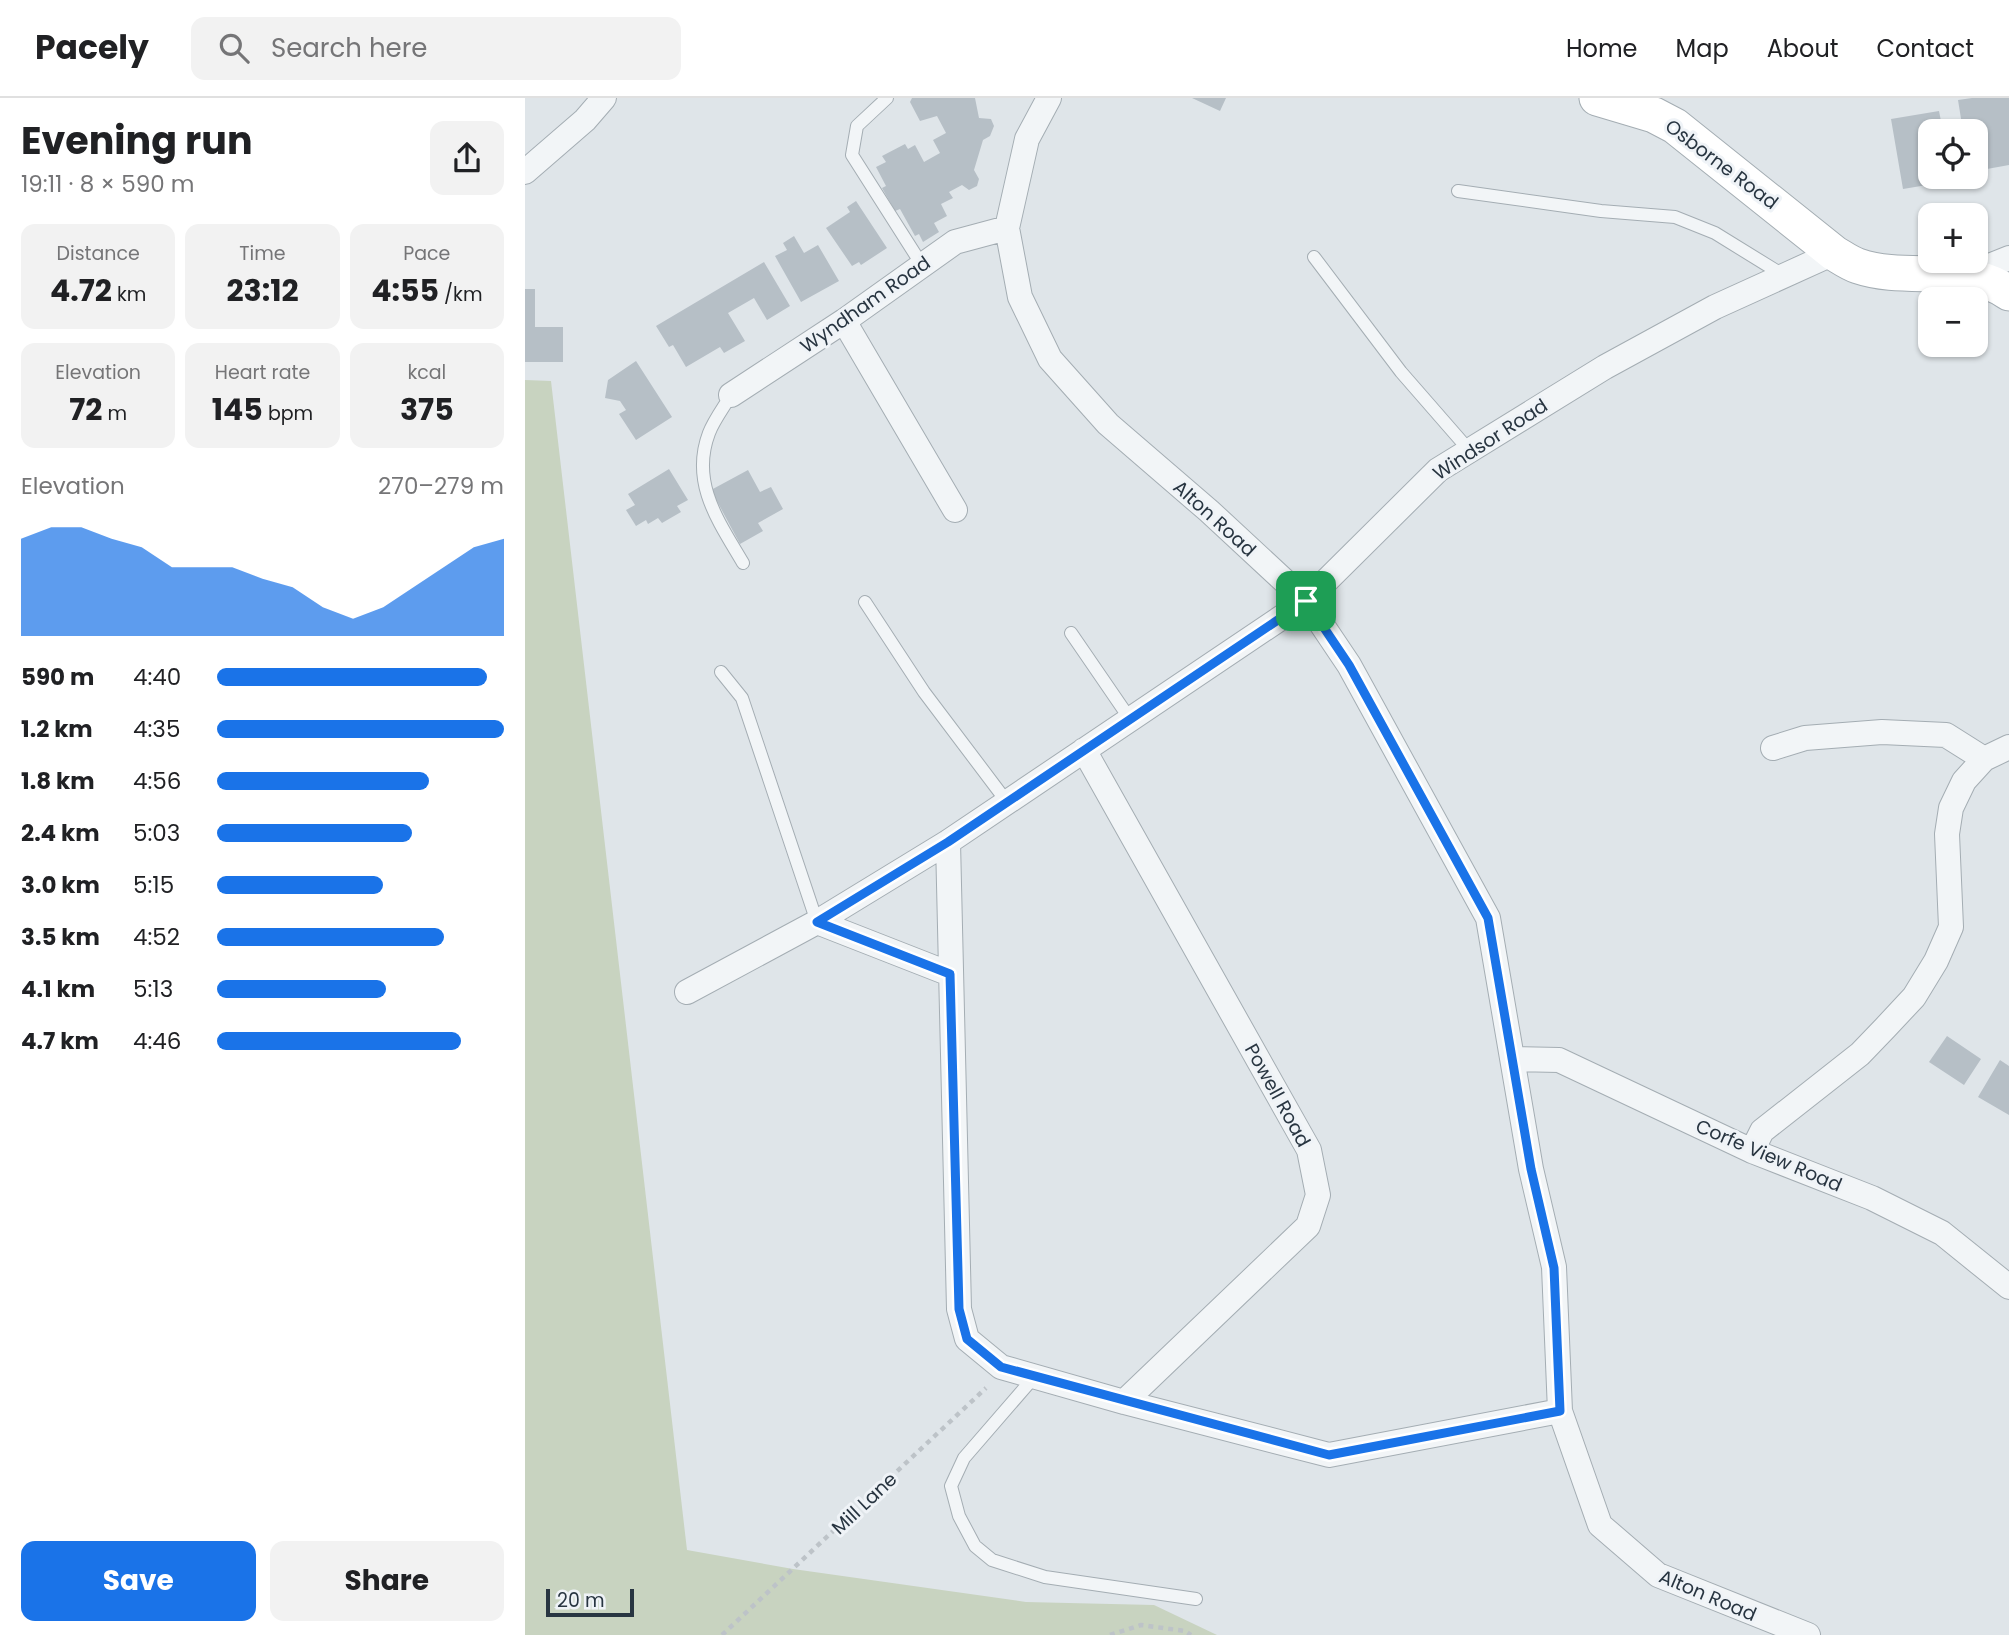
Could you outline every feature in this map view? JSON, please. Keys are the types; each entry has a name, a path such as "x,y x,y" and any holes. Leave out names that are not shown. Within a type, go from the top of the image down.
{"street":[{"path":"525,172 585,120 604,98"},
{"name":"Alton Road","path":"1049,98 1027,139 1007,228 1020,297 1050,359 1108,425 1209,511 1306,601 1349,665 1488,918 1531,1169 1554,1268 1560,1411 1600,1525 1658,1576 1808,1635"},
{"name":"Osborne Road","path":"1597,98 1654,115 1675,126 1834,253 1856,266 1879,271 1967,275"},
{"name":"Wyndham Road","path":"731,395 844,321 954,242 1007,228"},
{"name":"Windsor Road","path":"687,992 817,922 948,842 1306,601 1438,470 1469,450 1605,367 1715,307 1834,253"},
{"path":"1967,275 2009,258"},
{"path":"1967,275 2009,293"},
{"path":"844,321 955,510"},
{"path":"1773,748 1818,737 1882,733 1946,735 1983,759"},
{"path":"1752,1151 1762,1131 1860,1054 1914,997 1936,961 1951,926 1947,834 1951,808 1964,780 1983,759 2009,747"},
{"name":"Powell Road","path":"1084,750 1309,1150 1318,1195 1308,1226 1125,1402"},
{"path":"948,842 959,1309 967,1339 1001,1367 1329,1455 1560,1411"},
{"path":"817,922 950,974"},
{"name":"Corfe View Road","path":"1513,1059 1559,1060 1752,1151 1872,1198 1942,1233 2009,1287"}],"lane":[{"path":"887,98 857,126 852,155 922,265"},
{"path":"1458,191 1601,211 1675,217 1715,233 1783,276"},
{"path":"1314,257 1401,372 1469,450"},
{"path":"731,395 709,433 703,467 708,502 743,563"},
{"path":"865,601 924,692 1007,802"},
{"path":"1071,633 1130,719"},
{"path":"721,672 742,698 817,922"},
{"path":"1035,1376 964,1458 951,1486 959,1516 975,1546 992,1560 1045,1577 1196,1599"}],"path":[{"name":"Mill Lane","path":"722,1635 983,1392 1001,1367"},
{"path":"1109,1635 1141,1625 1185,1631 1191,1635"}],"green space":[{"path":"525,380 551,381 687,1550 793,1569 1026,1602 1154,1605 1217,1635 525,1635"}],"building":[{"path":"912,98 975,98 979,118 991,119 994,126 990,136 983,140 974,170 979,179 977,186 969,190 962,185 949,192 953,198 941,204 947,216 934,223 939,232 923,242 919,234 915,236 900,209 895,211 882,188 886,186 876,167 886,162 882,156 905,144 908,149 915,145 924,162 940,153 933,140 946,133 937,116 920,121 910,102"},
{"path":"1192,98 1226,98 1220,111"},
{"path":"2009,98 2009,165 1988,169 1988,119 1961,119 1958,100"},
{"path":"1939,111 1941,119 1918,119 1918,186 1903,189 1891,119"},
{"path":"856,201 887,248 861,265 859,262 852,266 826,228 850,212 847,207"},
{"path":"794,236 804,253 818,245 839,281 801,302 775,256 787,250 783,243"},
{"path":"764,262 790,306 767,320 754,298 728,313 745,341 724,353 720,347 686,367 673,345 669,347 656,326"},
{"path":"525,289 535,289 535,327 563,327 563,362 525,362"},
{"path":"636,361 672,417 636,440 619,414 626,410 620,401 605,398 608,380"},
{"path":"669,469 688,500 677,506 681,512 662,523 658,518 648,524 646,520 636,526 626,510 635,505 628,494"},
{"path":"748,470 760,492 771,487 783,509 758,523 763,531 740,544 711,490"},
{"path":"1947,1036 1981,1059 1964,1085 1929,1062"},
{"path":"2000,1060 2009,1066 2009,1115 1978,1097"}],"route":[{"path":"1306,601 1349,665 1488,918 1531,1169 1554,1268 1560,1411 1329,1455 1001,1367 967,1339 959,1309 950,974 817,922 948,842 1306,601"}]}
